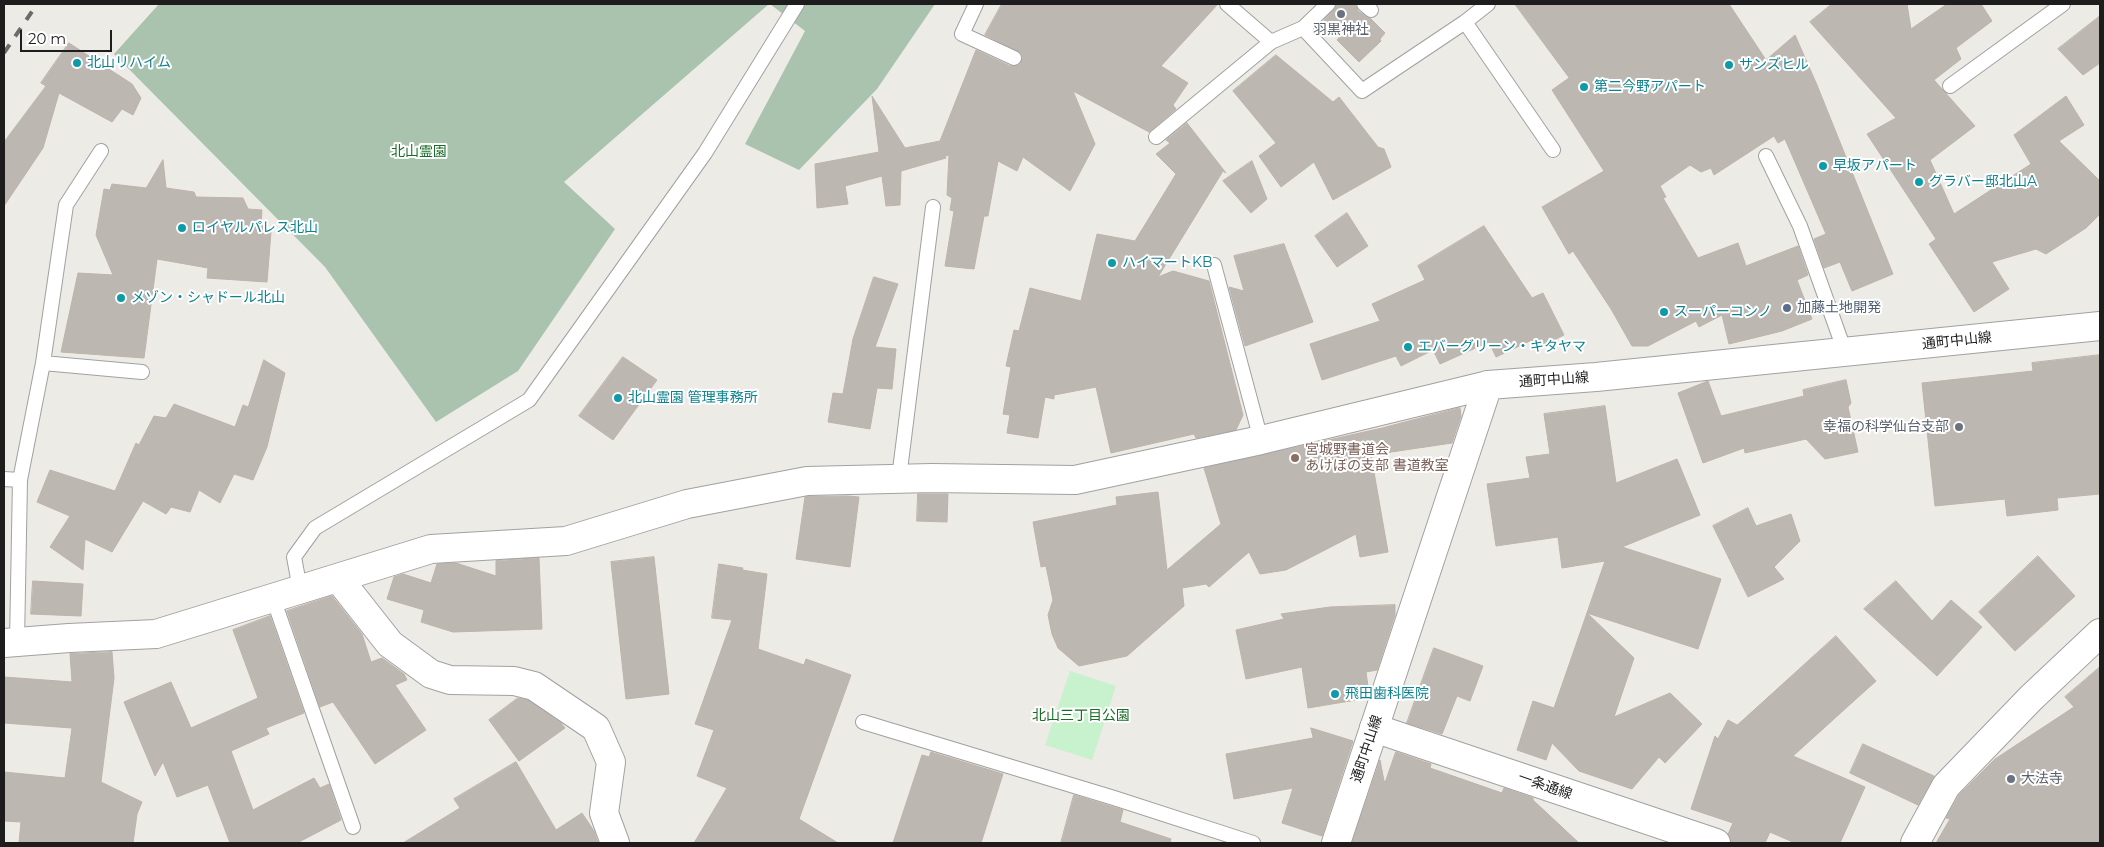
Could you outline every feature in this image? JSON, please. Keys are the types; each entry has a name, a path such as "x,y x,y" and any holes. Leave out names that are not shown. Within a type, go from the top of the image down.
{"street":[{"name":"通町中山線","path":"1336,843 1488,385 1596,377 2100,326"},
{"path":"10,643 156,634 430,549 566,540 687,504 807,481 899,478 1075,480 1261,440 1488,385"},
{"path":"338,578 390,644 431,674 450,680 514,681 534,686 596,728 611,762 604,812 615,843"},
{"path":"1915,843 1946,786 2031,698 2100,632"},
{"name":"一条通線","path":"1374,728 1716,843"}],"lane":[{"path":"300,590 294,557 315,528 529,400 705,153 797,4"},
{"path":"976,4 962,34 1014,58"},
{"path":"1227,4 1271,42"},
{"path":"1156,137 1271,42 1303,28 1328,4"},
{"path":"1303,28 1362,91 1465,22 1488,4"},
{"path":"1950,86 2053,6"},
{"path":"1465,22 1553,150"},
{"path":"10,643 20,480 43,363 66,205 101,151"},
{"path":"1766,156 1800,226 1845,352"},
{"path":"899,478 933,207"},
{"path":"1214,265 1261,440"},
{"path":"43,363 142,372"},
{"path":"4,479 20,480"},
{"path":"273,598 353,826"},
{"path":"863,722 1105,795 1254,843"}],"green space":[{"name":"北山霊園","path":"159,4 769,4 564,182 615,229 518,371 436,422 325,267 114,54"},
{"path":"770,4 935,4 877,89 799,170 745,144 805,31"},
{"name":"北山三丁目公園","path":"1070,671 1116,686 1092,760 1045,745"}],"building":[{"path":"1002,4 1218,4 1161,66 1188,83 1173,105 1176,109 1149,132 1073,91 1095,144 1070,191 1023,157 1017,171 998,161 988,216 984,216 974,269 945,266 954,211 950,210 952,198 947,195 949,155 945,156 946,158 901,171 900,205 886,206 882,176 845,186 848,204 817,208 815,164 879,152 872,96 905,148 940,141 976,50 1010,66 1019,65 1023,58 1021,53 985,35"},
{"path":"1338,4 1355,4 1358,11 1371,19 1385,33 1380,39 1381,41 1359,62 1337,40 1341,35 1324,20"},
{"path":"1515,4 1729,4 1766,60 1795,35 1893,274 1852,291 1840,262 1824,268 1814,239 1826,234 1785,139 1778,143 1774,136 1714,175 1711,168 1701,172 1690,165 1660,186 1666,197 1663,198 1698,258 1738,243 1746,266 1798,246 1808,275 1797,280 1812,319 1782,331 1729,344 1722,315 1699,327 1696,321 1648,346 1632,346 1611,309 1573,251 1569,254 1542,207 1604,171 1552,90 1569,78"},
{"path":"1832,4 1907,4 1911,29 1947,4 1981,4 1992,21 1956,48 1961,59 1934,80 1975,126 1930,160 1954,214 2031,164 2014,135 2066,96 2084,125 2059,141 2100,181 2100,214 2086,228 2046,254 2036,249 1992,262 2009,289 1974,312 1929,244 1936,239 1867,134 1896,118 1810,22"},
{"path":"2100,16 2100,63 2083,75 2058,49"},
{"path":"69,43 132,84 141,98 133,115 122,109 112,122 59,93 43,148 4,206 4,142 46,86 41,83"},
{"path":"1276,55 1333,102 1339,97 1378,147 1384,149 1391,167 1333,200 1314,162 1281,187 1259,156 1276,143 1233,91"},
{"path":"1187,123 1226,173 1223,171 1158,277 1173,271 1209,281 1243,415 1236,430 1196,438 1194,434 1111,453 1096,387 1054,395 1054,399 1045,397 1038,438 1007,433 1010,415 1003,414 1011,367 1006,366 1014,330 1019,331 1030,288 1081,301 1097,234 1135,241 1176,174 1156,154 1170,143 1166,140"},
{"path":"163,160 166,188 194,192 196,197 243,198 248,209 262,210 261,224 271,232 267,282 207,278 208,268 157,259 144,358 61,352 78,273 113,275 96,235 104,189 110,190 112,184 146,188"},
{"path":"1252,161 1267,199 1251,213 1223,181"},
{"path":"1347,213 1368,246 1337,267 1315,236"},
{"path":"1484,226 1532,298 1543,293 1564,335 1536,349 1532,340 1496,357 1489,342 1440,364 1433,350 1401,366 1396,356 1322,380 1310,344 1380,321 1372,304 1425,280 1418,266"},
{"path":"1284,244 1313,322 1245,346 1229,287 1244,291 1234,256"},
{"path":"874,277 898,284 875,347 896,349 892,389 877,388 870,429 828,422 833,393 843,394 853,339"},
{"path":"2100,355 2100,494 2057,498 2058,510 2007,516 2005,499 1935,506 1922,383 2033,371 2032,363"},
{"name":"北山霊園 管理事務所","path":"623,357 657,380 613,440 579,416"},
{"path":"264,360 285,373 267,447 253,480 234,474 220,503 199,490 190,512 171,507 166,514 143,501 112,552 85,539 83,570 50,547 70,516 37,502 50,470 115,491 136,443 139,445 154,416 166,418 174,404 235,427 243,405 248,407"},
{"path":"1846,380 1851,403 1848,407 1858,452 1825,459 1806,439 1745,453 1744,448 1703,463 1678,393 1708,381 1721,416 1804,396 1803,390"},
{"path":"1605,406 1616,483 1677,459 1700,515 1622,547 1721,579 1698,649 1587,613 1634,658 1614,717 1670,693 1702,724 1665,763 1659,757 1632,789 1579,771 1552,743 1546,760 1517,750 1533,701 1554,708 1605,561 1562,568 1558,537 1496,546 1487,484 1530,478 1526,457 1550,454 1544,414"},
{"path":"1460,408 1461,416 1452,443 1371,455 1388,552 1360,557 1356,534 1286,570 1260,574 1249,552 1209,587 1206,584 1182,588 1184,606 1127,656 1079,666 1058,648 1052,634 1048,615 1053,600 1046,566 1041,567 1033,522 1117,505 1116,497 1158,492 1167,570 1221,524 1204,468 1382,428"},
{"path":"918,494 948,494 947,522 917,521"},
{"path":"805,497 859,497 850,567 796,559"},
{"path":"1748,508 1756,526 1791,514 1800,541 1774,567 1784,579 1748,597 1713,526"},
{"path":"2038,556 2075,596 2015,651 1979,612"},
{"path":"654,557 669,694 626,699 611,562"},
{"path":"539,558 542,629 453,632 421,622 424,610 387,599 394,577 403,574 431,583 437,564 456,563 496,576 496,561"},
{"path":"719,564 767,574 758,649 804,665 806,659 851,675 799,819 838,843 694,843 727,788 697,776 714,730 695,724 732,620 712,618"},
{"path":"33,581 83,584 81,616 31,614"},
{"path":"1896,581 1932,621 1951,600 1982,627 1937,676 1864,609"},
{"path":"332,596 362,634 371,662 382,658 404,674 407,680 395,685 426,730 375,764 333,702 320,707 287,611"},
{"path":"1395,605 1395,615 1377,670 1366,672 1368,698 1308,708 1302,667 1246,679 1236,630 1284,619 1281,614 1330,607"},
{"path":"270,616 304,713 266,728 269,734 231,751 253,810 314,778 320,788 329,784 341,820 297,843 230,843 208,785 177,797 163,762 155,776 124,702 171,682 191,728 258,698 233,630"},
{"path":"1836,636 1876,681 1793,756 1865,787 1840,843 1795,843 1770,832 1765,843 1731,843 1728,834 1733,823 1691,809 1715,736 1718,739 1728,720 1737,725"},
{"path":"1434,648 1483,666 1470,701 1457,696 1442,734 1407,723"},
{"path":"112,652 114,678 101,782 142,802 137,814 133,843 19,843 21,822 4,821 4,772 65,778 72,728 4,723 4,677 72,682 70,654"},
{"path":"2100,667 2100,843 1936,843 1950,819 1946,818 1959,795 1995,759 2074,707 2065,697"},
{"path":"518,698 528,700 561,723 565,728 519,761 489,720"},
{"path":"1311,728 1353,741 1322,836 1282,823 1293,788 1234,799 1226,754 1313,738"},
{"path":"1863,744 1934,776 1918,805 1850,773"},
{"path":"931,752 1003,774 981,843 893,843 922,755 929,757"},
{"path":"1396,752 1431,764 1430,768 1502,793 1504,788 1533,798 1579,843 1352,843 1380,760 1385,782"},
{"path":"516,762 556,830 582,813 594,831 598,843 403,843 460,808 454,799"},
{"path":"1074,795 1123,810 1120,822 1171,839 1170,843 1061,843"}],"railway":[{"path":"4,53 37,4"}],"place":[{"name":"羽黒神社","path":"1341,14"},
{"name":"北山リハイム","path":"77,63"},
{"name":"サンズヒル","path":"1729,65"},
{"name":"第二今野アパート","path":"1584,87"},
{"name":"早坂アパート","path":"1823,166"},
{"name":"グラバー邸北山A","path":"1919,182"},
{"name":"ロイヤルパレス北山","path":"182,228"},
{"name":"ハイマートKB","path":"1112,263"},
{"name":"メゾン・シャドール北山","path":"121,298"},
{"name":"加藤土地開発","path":"1787,308"},
{"name":"スーパーコンノ","path":"1664,312"},
{"name":"エバーグリーン・キタヤマ","path":"1408,347"},
{"name":"北山霊園 管理事務所","path":"618,398"},
{"name":"幸福の科学仙台支部","path":"1959,427"},
{"name":"宮城野書道会 あけぼの支部 書道教室","path":"1295,458"},
{"name":"飛田歯科医院","path":"1335,694"},
{"name":"大法寺","path":"2011,779"}]}
